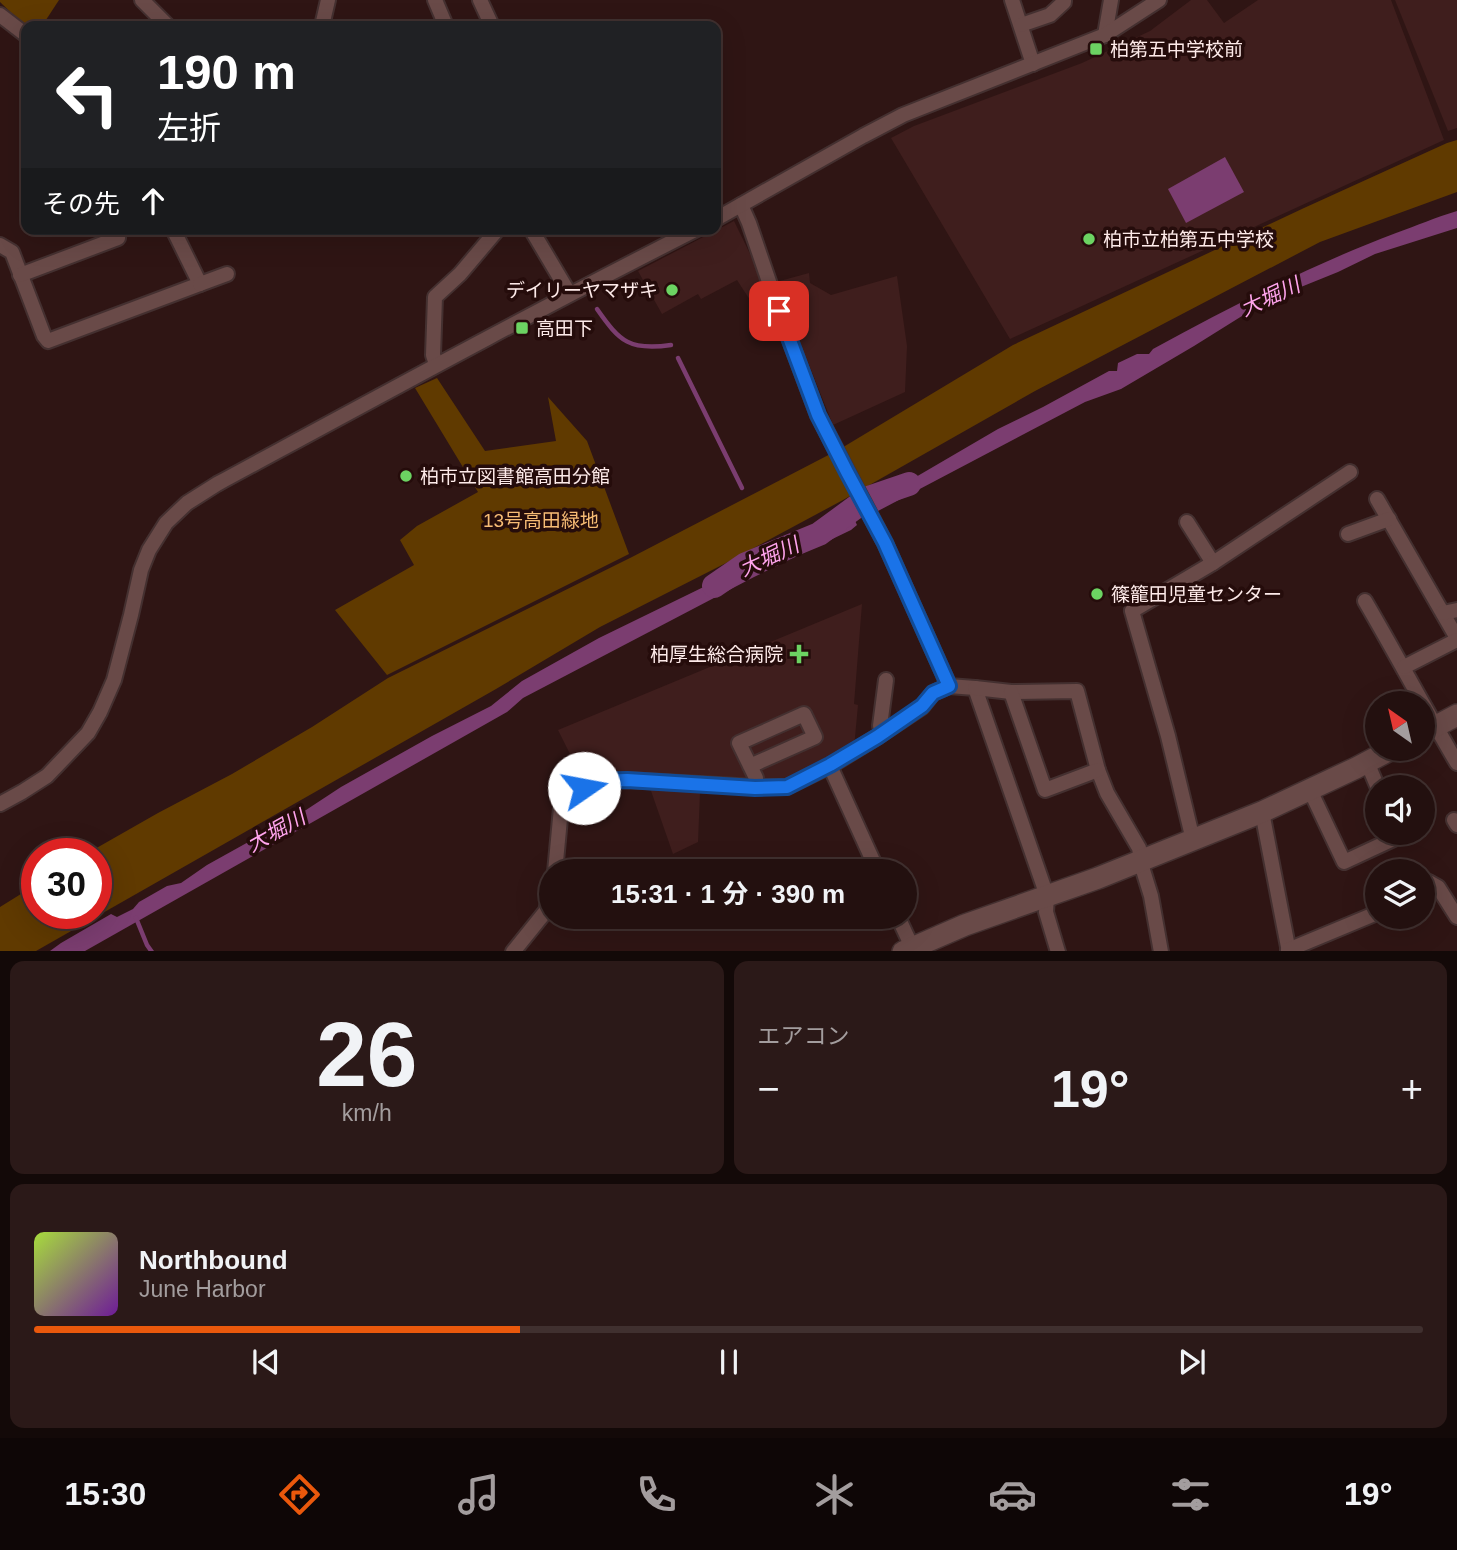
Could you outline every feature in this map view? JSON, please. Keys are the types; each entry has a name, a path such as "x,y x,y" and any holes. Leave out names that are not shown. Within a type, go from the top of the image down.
{"street":[{"path":"142,0 163,21"},
{"path":"323,21 328,0"},
{"path":"435,0 444,21"},
{"path":"480,0 490,21"},
{"path":"1012,0 1033,64"},
{"path":"1021,25 1050,15 1064,0"},
{"path":"1105,35 1111,0"},
{"path":"721,216 863,136 904,116 1105,35 1159,0"},
{"path":"0,15 21,31"},
{"path":"741,205 818,415 885,543 949,686"},
{"path":"20,275 118,238 117,235"},
{"path":"176,235 200,285"},
{"path":"436,364 433,355 436,297 460,274 493,235"},
{"path":"535,235 569,293"},
{"path":"0,804 47,776 88,733 114,680 141,570 149,550 166,523 187,503 436,364 685,235"},
{"path":"0,245 12,252 47,341 227,274"},
{"path":"1193,840 1168,736 1132,611 1213,563 1350,472"},
{"path":"1377,499 1450,612 1457,639 1404,667"},
{"path":"1348,534 1389,519"},
{"path":"1188,522 1213,563"},
{"path":"1365,601 1404,667 1414,691"},
{"path":"884,732 880,726 886,680"},
{"path":"556,859 563,798 596,781 787,787 884,732 922,706 933,693 949,686 1012,692 1077,691 1098,770 1107,793 1139,848 1161,951"},
{"path":"975,688 1047,896 1046,912 1058,951"},
{"path":"1012,692 1045,790 1098,770"},
{"path":"750,766 815,737 804,714 739,743 750,766 756,778 755,788"},
{"path":"1435,726 1457,715"},
{"path":"1435,736 1457,763"},
{"path":"901,929 907,949 965,925 1098,878 1262,812 1367,762 1372,775"},
{"path":"830,765 872,859"},
{"path":"1310,790 1344,862 1381,845"},
{"path":"1262,812 1288,951 1365,918"},
{"path":"1435,885 1457,916"},
{"path":"513,951 539,920"}],"shaded area":[{"name":"柏市立柏第五中学校","path":"1191,0 1207,0 1224,23 1258,0 1391,0 1444,140 1010,339 891,138 914,126 1082,63 1150,31"},
{"path":"1395,0 1457,0 1457,128 1448,131"},
{"path":"734,221 753,260 764,293 750,300 737,280 701,299 698,294 662,314 638,271 707,235 721,235 721,228"},
{"path":"809,273 810,283 831,295 897,276 907,346 905,392 833,425 776,282"},
{"name":"柏厚生総合病院","path":"862,604 854,704 858,705 854,748 791,782 615,774 584,782 558,730"},
{"path":"650,788 696,790 700,793 698,842 673,854"}],"green space":[{"path":"59,0 45,21 21,22 0,2"},
{"path":"1457,140 1457,192 1320,242 1035,391 843,500 600,627 112,908 112,839 232,774 388,678 632,557 840,449 1013,345 1304,208"},
{"name":"13号高田緑地","path":"437,378 485,451 556,441 548,397 587,441 629,554 387,675 335,610 414,565 400,540 417,526 478,492 415,388"},
{"path":"21,894 21,929 75,929 36,951 0,951 0,907"}],"water":[{"path":"1225,157 1244,192 1186,223 1168,189"},
{"path":"1457,211 1457,228 1375,254 1266,301 1121,389 1085,402 878,511 867,499 897,488 998,429 1109,371 1117,371 1118,363 1137,354 1149,354 1153,349 1272,287 1364,245"},
{"path":"851,512 857,525 523,698 507,712 85,951 50,951 85,929 112,929 112,914 117,917 167,886 181,883 341,787 491,706 522,681 599,638 802,539"}],"waterway":[{"path":"597,309 612,329 627,342 645,347 671,345"},
{"path":"678,358 742,488"},
{"name":"大堀川","path":"714,586 746,564 819,534 868,498 909,484"},
{"path":"136,918 151,951"}],"place":[{"name":"柏第五中学校前","path":"1096,49"},
{"name":"柏市立柏第五中学校","path":"1089,239"},
{"name":"デイリーヤマザキ","path":"672,290"},
{"name":"高田下","path":"522,328"},
{"name":"柏市立図書館高田分館","path":"406,476"},
{"name":"篠籠田児童センター","path":"1097,594"},
{"name":"柏厚生総合病院","path":"799,654"}],"route":[{"path":"584,788 596,781 627,780 755,788 787,787 877,737 922,706 933,693 949,686 885,543 818,415 779,311"}]}
